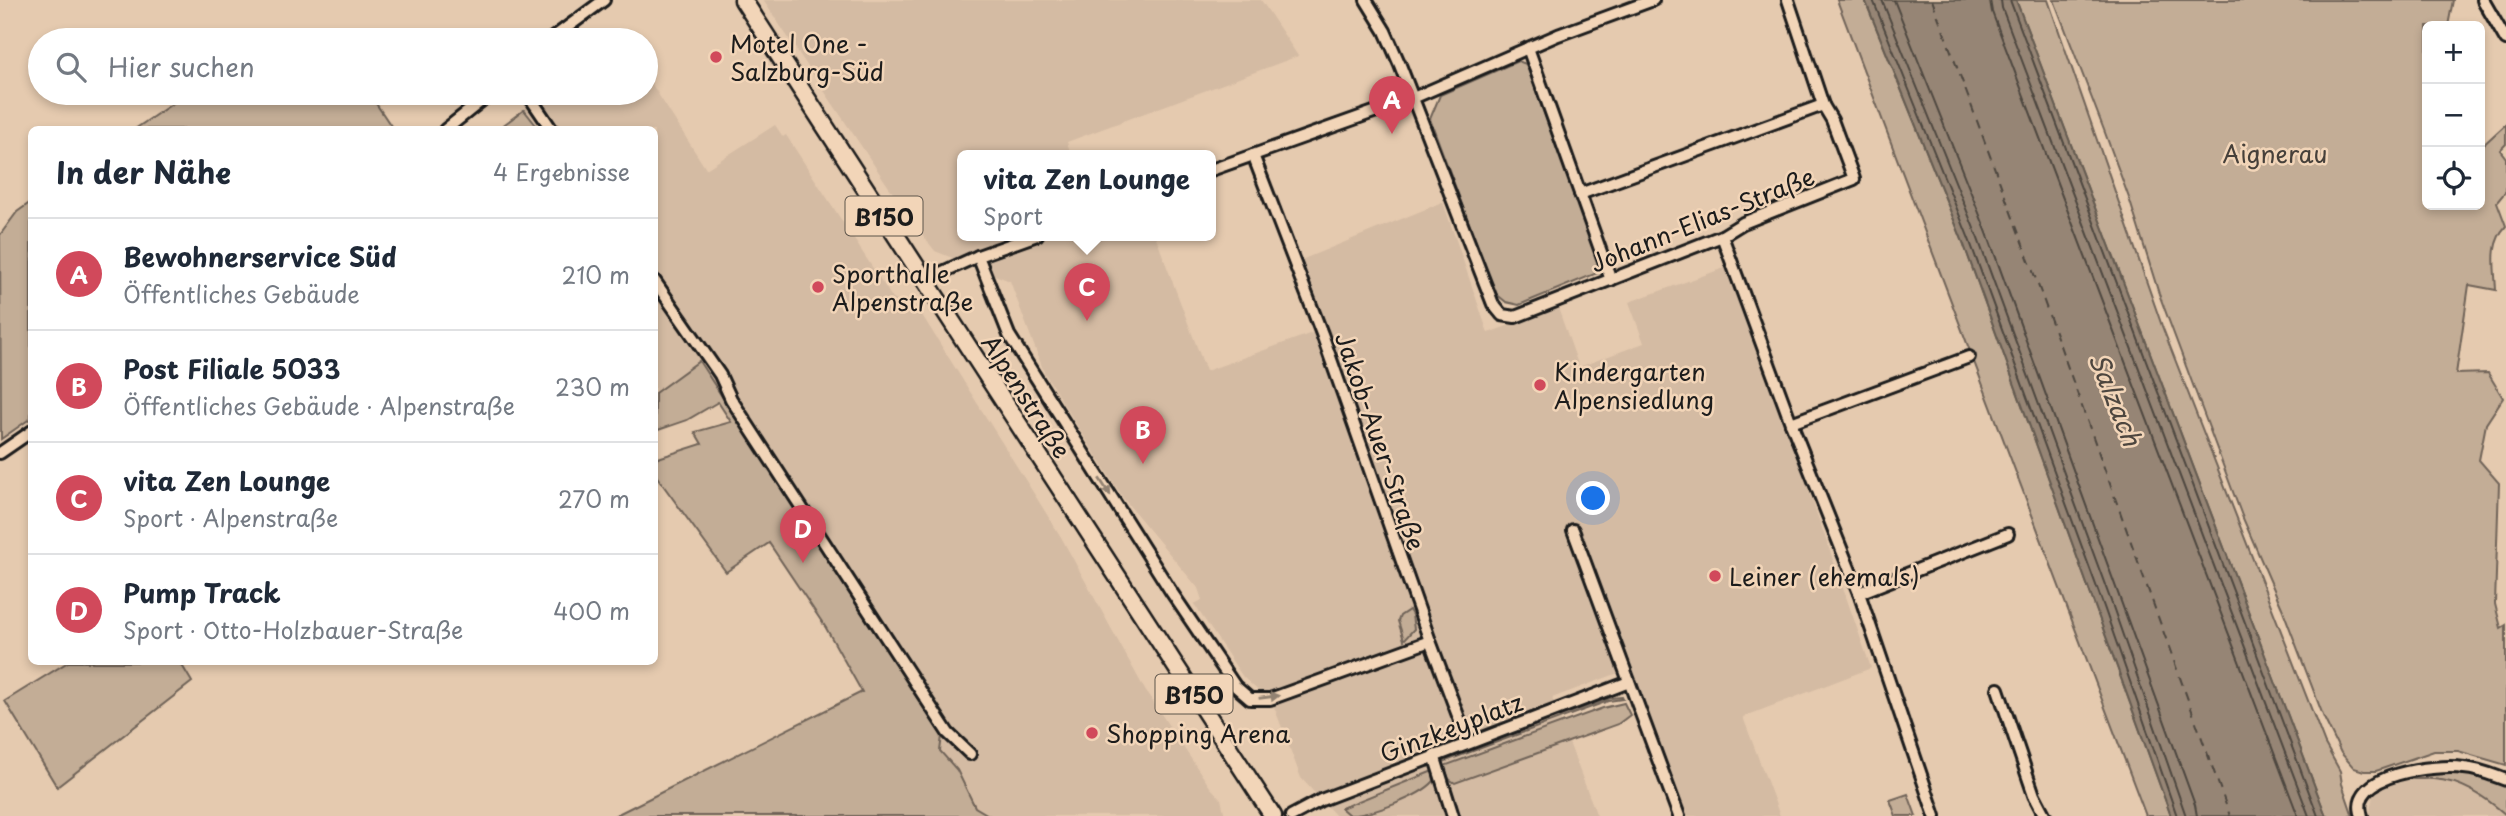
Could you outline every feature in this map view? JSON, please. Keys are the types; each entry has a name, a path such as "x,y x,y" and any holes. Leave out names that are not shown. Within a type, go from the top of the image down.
{"main road":[{"name":"Alpenstraße","path":"743,0 1273,816"}],"street":[{"path":"566,28 604,0"},
{"path":"1366,0 1385,31 1413,98"},
{"path":"1216,168 1413,98 1585,24 1653,0"},
{"path":"1580,194 1823,105 1788,0"},
{"path":"2483,0 2506,40"},
{"path":"1528,48 1611,279"},
{"name":"Johann-Elias-Straße","path":"1413,98 1493,304 1502,315 1515,317 1723,236 1743,223 1854,178 1832,120 1823,105"},
{"path":"450,126 476,105"},
{"path":"535,105 549,126"},
{"name":"Jakob-Auer-Straße","path":"1253,155 1322,334 1468,743"},
{"path":"1723,236 1791,423 1859,593 1935,816"},
{"path":"925,280 978,256 1020,241"},
{"name":"Alpenstraße","path":"978,256 1009,335 1172,593 1236,687 1250,699 1270,699 1430,641"},
{"path":"658,286 713,363 731,399 948,733 970,754"},
{"path":"1791,423 1969,357"},
{"path":"0,453 28,433"},
{"path":"1573,530 1679,816"},
{"path":"1859,593 2008,534"},
{"name":"Ginzkeyplatz","path":"1291,816 1321,800 1434,755 1629,682"},
{"path":"1997,689 2034,795 2045,816"},
{"path":"1434,755 1453,816"},
{"path":"2362,816 2362,797 2366,790 2385,780 2421,769 2467,768 2506,780"}],"shaded area":[{"path":"763,0 1261,0 1298,56 1067,142 1069,150 957,150 957,241 1157,241 1206,371 1326,328 1301,260 1443,202 1488,333 1558,308 1579,367 1644,343 1629,302 1730,266 1871,668 1743,717 1780,816 1672,816 1621,672 1552,698 1597,816 1336,816 1301,778 1273,704 1243,677 1194,604 1202,600 1198,588 1123,498 1061,400 1044,372 1010,281 935,251 909,217"},
{"path":"658,94 706,169 775,125 783,137 786,135 893,299 922,315 1061,537 1145,690 1210,787 1221,799 1225,816 990,816 975,808 958,770 940,751 698,361 658,391 658,126 537,126 524,110 529,105 658,105"},
{"path":"2406,777 2409,780 2432,779 2459,783 2489,801 2506,816 2369,816 2373,795 2383,786"}],"green space":[{"path":"1837,0 1865,0 1963,242 2171,816 2146,816"},
{"path":"2016,0 2048,0 2162,326 2325,744 2340,771 2353,816 2326,816"},
{"name":"Aignerau","path":"2054,0 2453,0 2449,21 2422,21 2422,210 2485,210 2485,143 2506,124 2506,144 2500,150 2506,158 2506,191 2497,202 2506,226 2495,248 2496,290 2469,285 2456,374 2488,373 2503,398 2486,424 2479,460 2499,483 2495,604 2501,628 2506,625 2506,765 2458,751 2434,751 2376,771 2364,771 2354,768 2341,753 2324,718 2282,608 2242,516 2159,294 2104,130"},
{"path":"1518,61 1526,64 1602,271 1519,305 1506,302 1495,293 1430,119 1440,95"},
{"path":"170,105 377,105 391,126 139,126"},
{"path":"524,110 537,126 502,126"},
{"path":"28,204 28,420 1,439 0,235 17,212"},
{"path":"699,361 942,736 940,751 957,770 975,807 990,816 614,816 862,692 826,628 769,543 726,572 658,478 658,458 702,444 695,432 731,422 718,402 687,420 658,430 658,391"},
{"path":"1409,610 1414,629 1404,640 1398,621 1400,616"},
{"path":"63,665 182,665 192,682 57,787 5,701"},
{"path":"1610,698 1623,699 1608,701 1443,762 1444,759"},
{"path":"1624,703 1630,715 1618,724 1455,783 1449,779 1444,766 1603,708"},
{"path":"1433,771 1434,781 1427,787 1394,804 1349,815 1341,808"},
{"path":"2464,771 2506,786 2506,815 2463,786 2444,780 2406,777 2426,772"},
{"path":"1908,794 1916,816 1896,816 1890,800"}],"water":[{"name":"Salzach","path":"1865,0 2016,0 2326,816 2171,816 1963,242"}],"ferry route":[{"path":"1932,0 2230,816"}],"place":[{"name":"Motel One - Salzburg-Süd","path":"716,57"},
{"name":"Bewohnerservice Süd","path":"1392,134"},
{"name":"Sporthalle Alpenstraße","path":"818,287"},
{"name":"vita Zen Lounge","path":"1087,321"},
{"name":"Kindergarten Alpensiedlung","path":"1540,385"},
{"name":"Post Filiale 5033","path":"1143,464"},
{"name":"Pump Track","path":"803,563"},
{"name":"Leiner (ehemals)","path":"1715,576"},
{"name":"Shopping Arena","path":"1092,733"}]}
